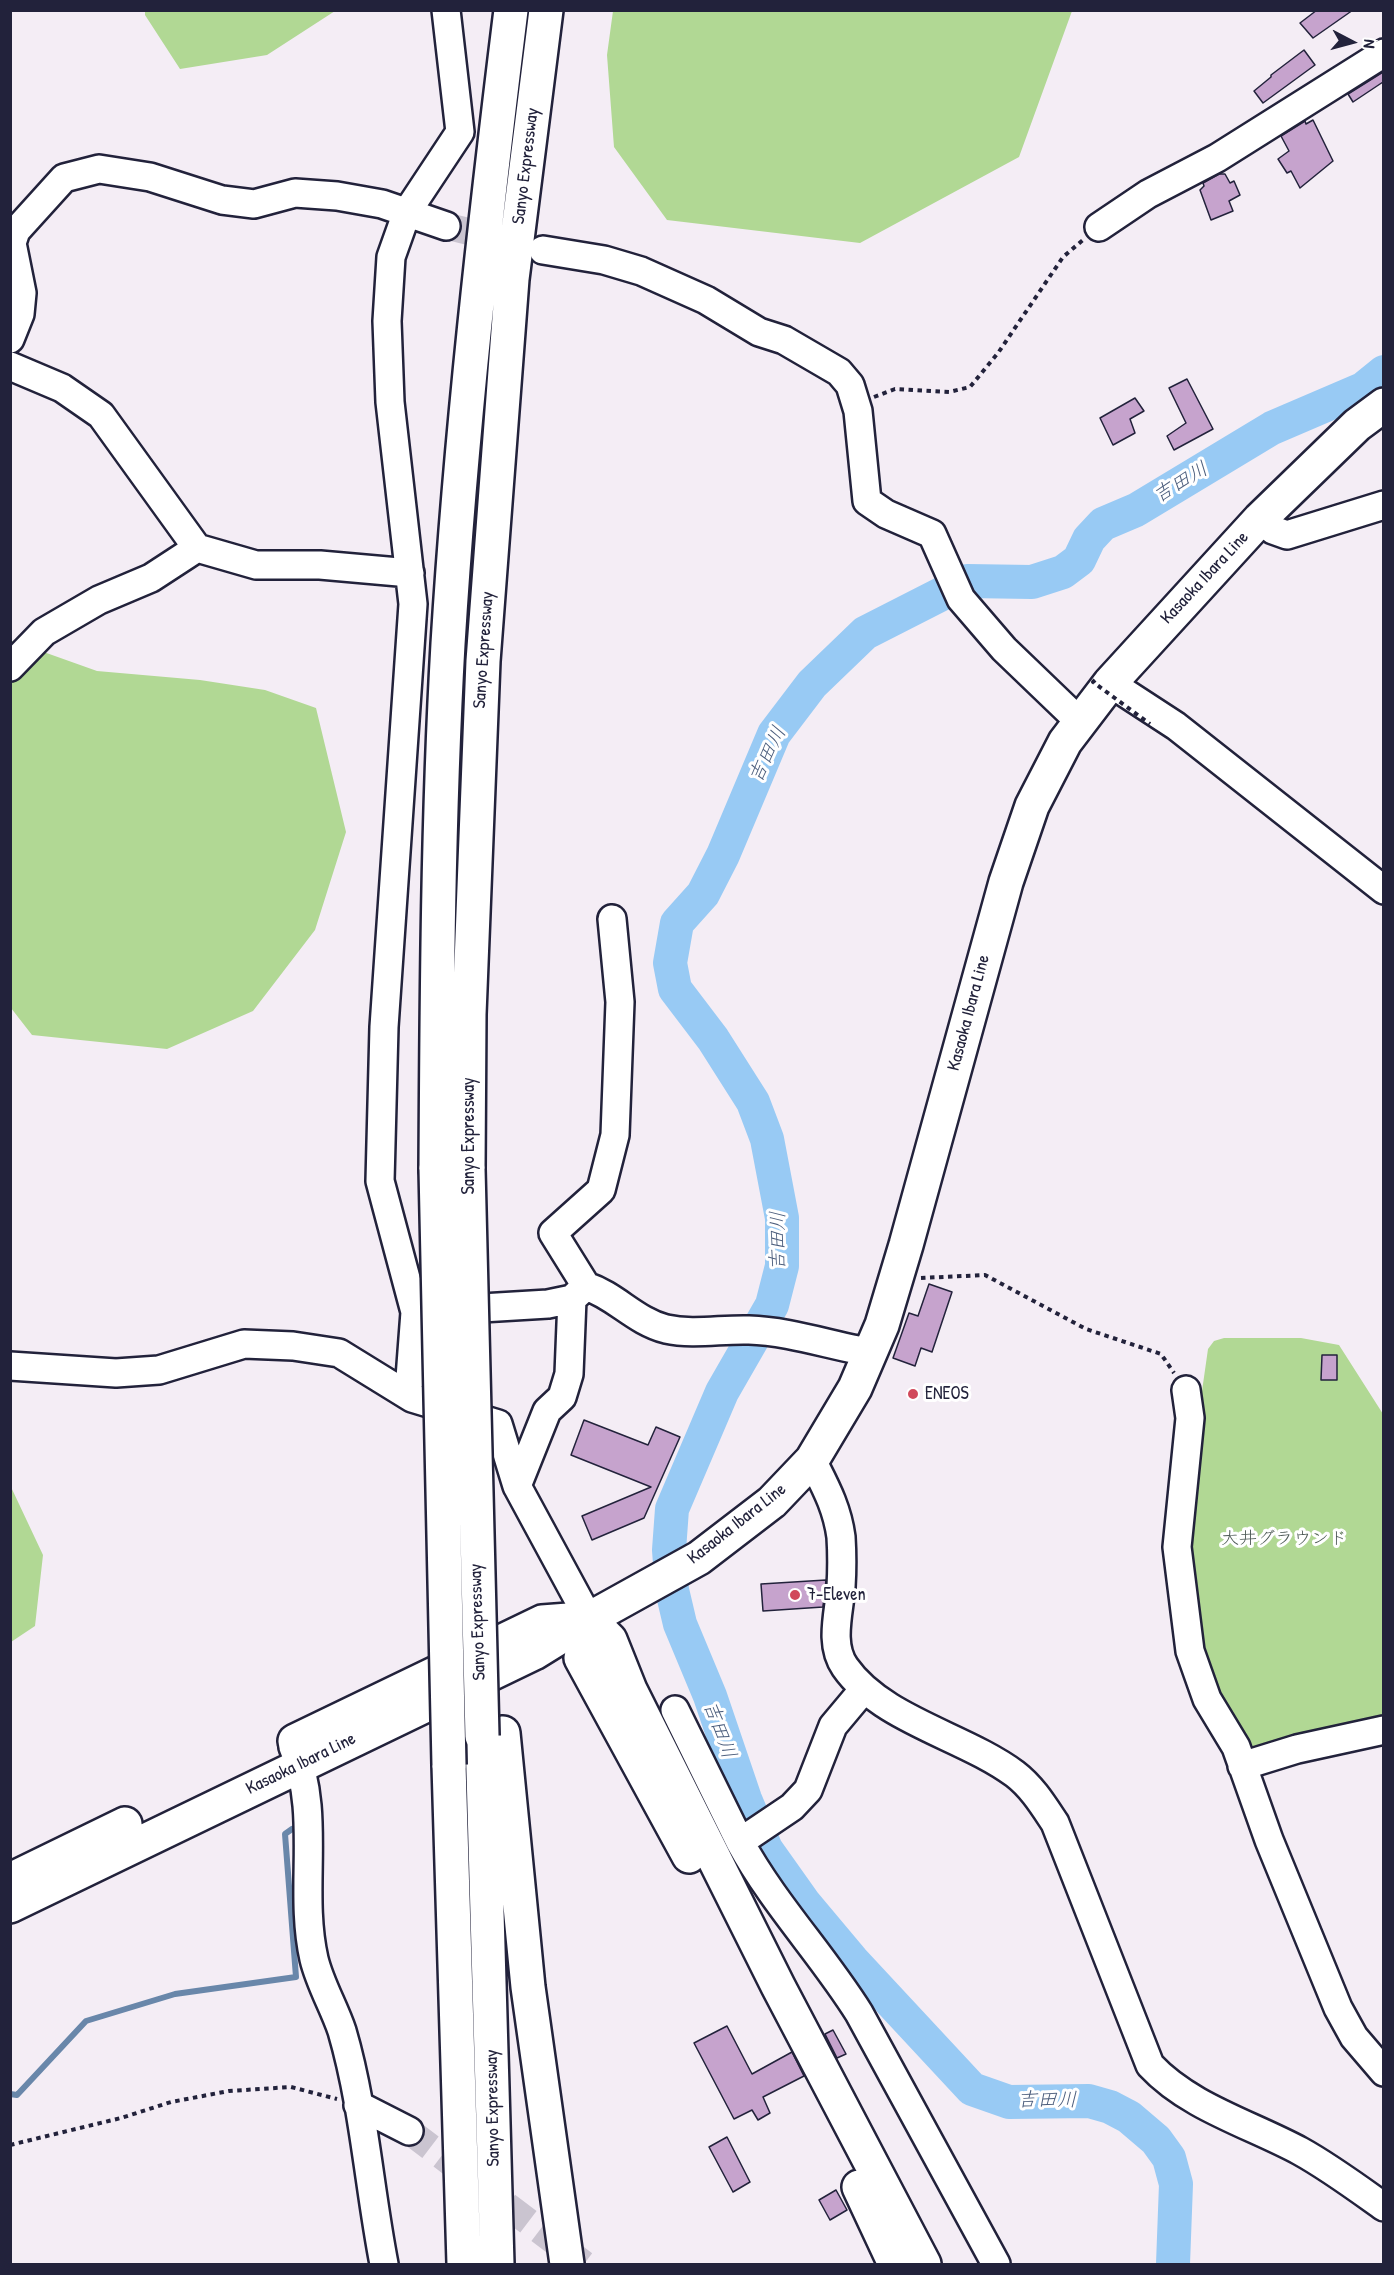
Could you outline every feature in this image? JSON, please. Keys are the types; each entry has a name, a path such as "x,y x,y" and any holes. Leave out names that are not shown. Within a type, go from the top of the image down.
{"main road":[{"name":"Sanyo Expressway","path":"464,2265 449,1765 436,1169 437,975 448,644 478,274 511,10"},
{"name":"Sanyo Expressway","path":"497,2265 493,1735 472,1381 468,1168 469,1014 483,661 513,279 546,10"},
{"name":"Kasaoka Ibara Line","path":"10,1906 542,1622 589,1619 699,1558 772,1503 812,1460 840,1417 870,1356 898,1276 1006,882 1032,806 1102,681 1260,519 1357,424 1383,405"},
{"path":"589,1619 581,1658 803,2066 895,2265"},
{"path":"589,1619 610,1640 630,1690 768,1965 924,2265"},
{"path":"493,1735 567,2265"},
{"name":"Kasaoka Ibara Line","path":"10,1880 296,1753"}],"street":[{"path":"406,1394 410,1378 415,1312 380,1181 386,1003 413,604 390,402 387,321 391,257 407,212 459,132 446,10"},
{"path":"1099,227 1148,194 1218,158 1383,53"},
{"path":"10,339 20,314 22,293 12,243 16,231 64,178 99,169 150,177 222,200 254,204 275,197 305,193 348,198 407,212 446,226"},
{"path":"543,250 604,260 642,271 706,300 759,332 784,340 838,372 850,385 858,411 867,501 886,514 932,534 961,599 1005,649 1079,721"},
{"path":"10,366 62,388 101,415 197,548 256,565 320,565 410,573"},
{"path":"1260,519 1273,530 1287,535 1383,505"},
{"path":"10,667 44,632 99,600 151,578 197,548"},
{"path":"1102,681 1176,726 1383,890"},
{"path":"517,1486 547,1411 562,1397 569,1374 579,1293 553,1233 601,1190 615,1135 620,1002 612,919"},
{"path":"415,1312 548,1304 579,1293 613,1298 648,1323 667,1329 698,1333 760,1332 858,1350 870,1356"},
{"path":"10,1366 116,1373 159,1370 244,1344 294,1346 339,1353 406,1394 498,1424 517,1486 589,1619"},
{"path":"1186,1390 1190,1418 1177,1547 1190,1651 1207,1699 1236,1747 1338,2008 1354,2037 1383,2072"},
{"path":"812,1460 835,1504 841,1538 841,1586 836,1624 839,1654 843,1665 864,1689 885,1704 996,1762 1015,1774 1036,1794 1054,1823 1150,2066 1162,2079 1173,2088 1300,2151 1342,2177 1383,2207"},
{"path":"742,1840 792,1807 807,1790 833,1726 864,1689"},
{"path":"675,1710 742,1840 754,1869 838,1981 859,2013 996,2265"},
{"path":"1242,1766 1297,1749 1383,1730"},
{"path":"296,1753 306,1782 307,1909 314,1960 342,2031 358,2105 384,2265"},
{"path":"358,2105 409,2131"}],"path":[{"path":"858,411 875,396 894,389 949,392 970,387 998,353 1063,257 1099,227"},
{"path":"1102,681 1093,682 1150,724"},
{"path":"898,1276 928,1279 985,1275 1086,1329 1161,1354 1186,1390"},
{"path":"10,2145 121,2118 171,2102 229,2091 291,2087 358,2105"}],"green space":[{"path":"145,10 335,11 267,55 180,69 145,15"},
{"path":"613,10 1072,11 1019,157 860,243 667,220 614,147 607,55"},
{"path":"10,640 97,671 200,680 265,690 316,708 346,832 315,930 253,1011 167,1049 32,1035 11,1008"},
{"name":"大井グラウンド","path":"1224,1338 1301,1338 1339,1345 1383,1414 1383,1725 1265,1755 1239,1740 1199,1666 1184,1562 1199,1412 1208,1349 1214,1341"},
{"path":"11,1487 43,1555 35,1626 11,1642"}],"building":[{"path":"1317,10 1353,10 1313,38 1300,23"},
{"path":"1304,50 1315,65 1263,103 1254,91"},
{"path":"1383,72 1383,82 1353,102 1348,94"},
{"path":"1313,120 1333,161 1300,188 1291,171 1287,173 1278,159 1289,151 1281,136 1305,121 1306,124"},
{"path":"1219,174 1225,174 1230,183 1234,181 1240,195 1229,201 1233,211 1211,220 1200,190 1204,186 1203,183"},
{"path":"1187,379 1213,429 1174,450 1167,436 1186,423 1169,388"},
{"path":"1135,398 1144,411 1130,419 1135,433 1113,445 1100,418"},
{"path":"929,1284 952,1292 932,1352 921,1348 915,1366 893,1358 909,1313 918,1316"},
{"path":"1322,1355 1337,1355 1337,1380 1321,1380"},
{"path":"584,1420 648,1445 656,1427 680,1437 644,1518 592,1540 582,1516 651,1487 571,1455"},
{"name":"7-Eleven","path":"826,1580 823,1607 763,1611 761,1584"},
{"path":"727,2026 752,2074 792,2052 804,2076 763,2097 770,2113 758,2120 752,2110 734,2119 694,2043"},
{"path":"833,2030 846,2054 837,2058 825,2034"},
{"path":"727,2137 750,2182 733,2192 709,2147"},
{"path":"836,2190 847,2210 830,2220 819,2200"}],"waterway":[{"name":"吉田川","path":"1173,2264 1176,2184 1169,2158 1156,2140 1129,2117 1110,2107 1089,2101 1009,2102 972,2089 852,1960 805,1904 766,1849 745,1799 710,1696 680,1624 672,1590 669,1550 672,1509 722,1392 772,1305 782,1266 782,1218 767,1139 753,1102 713,1039 675,989 670,963 677,923 703,894 723,855 774,734 812,684 865,633 967,581 1032,582 1063,572 1079,560 1089,539 1103,524 1136,510 1272,428 1363,389 1384,372"},
{"path":"10,2094 17,2095 86,2021 175,1994 296,1977 285,1834 292,1829"}],"tunnel":[{"path":"446,226 503,240"},
{"path":"409,2131 584,2264"}],"place":[{"name":"ENEOS","path":"913,1394"},
{"name":"7-Eleven","path":"795,1595"}]}
